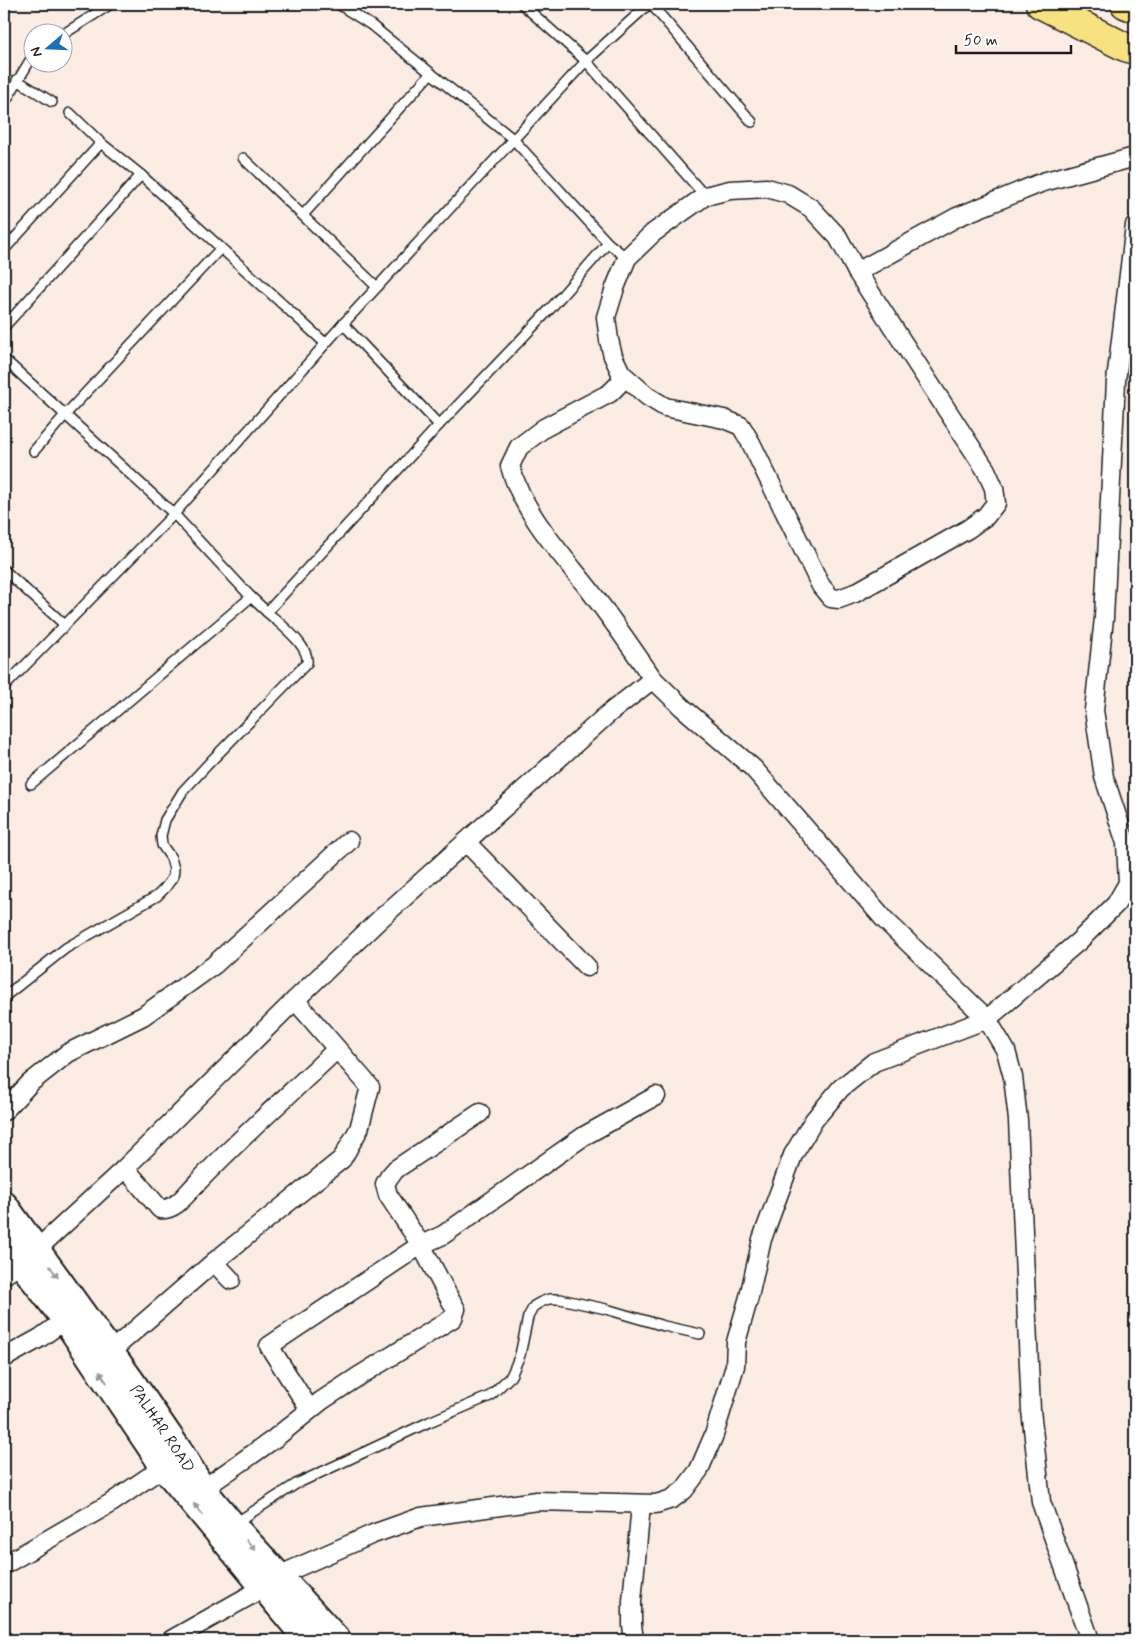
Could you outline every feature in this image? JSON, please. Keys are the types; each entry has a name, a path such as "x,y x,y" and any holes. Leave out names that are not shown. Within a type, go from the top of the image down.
{"highway":[{"path":"1040,4 1125,47 1135,50"},
{"path":"1125,4 1135,8"}],"main road":[{"name":"PALHAR ROAD","path":"4,1204 21,1263 111,1352 173,1460 203,1489 233,1525 272,1582 308,1640"},
{"name":"PALHAR ROAD","path":"4,1242 173,1460 272,1582 338,1640"}],"street":[{"path":"857,272 957,217 1043,182 1135,157"},
{"path":"621,373 647,396 665,407 724,419 741,426 821,586 831,598 839,599 855,593 986,516 996,503 994,488 986,470 857,272 838,237 811,208 788,194 767,188 730,190 705,196 653,233 627,258 606,317 609,340 621,373 621,382 610,393 544,428 519,447 510,466 516,486 537,522 620,630 653,679 682,707 753,768 885,920 987,1019 1006,1051 1013,1077 1018,1120 1031,1410 1041,1502 1090,1640"},
{"path":"171,1640 272,1582 373,1534 421,1517 537,1501 656,1504 672,1499 684,1490 699,1470 714,1435 735,1366 736,1342 749,1297 762,1238 793,1155 814,1120 841,1088 874,1062 987,1019 1079,942 1116,904 1131,883 1126,843 1104,777 1094,710 1104,618 1116,381 1135,226"},
{"path":"21,1263 125,1168 379,920 608,714 653,679"},
{"path":"4,1111 30,1083 68,1053 143,1016 214,965 349,841"},
{"path":"466,842 587,967"},
{"path":"111,1352 214,1262 342,1159 351,1145 359,1129 370,1087 295,1000"},
{"path":"125,1168 160,1209 166,1210 171,1208 181,1200 231,1147 337,1049"},
{"path":"310,1410 270,1346 421,1245 443,1235 584,1136 656,1096"},
{"path":"203,1489 356,1378 453,1318 456,1309 421,1245 388,1195 385,1184 396,1169 480,1112"},
{"path":"214,1262 230,1280"},
{"path":"4,1358 40,1338 65,1320"},
{"path":"4,1565 111,1503 173,1460"},
{"path":"634,1640 632,1601 642,1505"}],"lane":[{"path":"72,29 111,4"},
{"path":"340,4 371,25 513,139 608,243 627,258"},
{"path":"522,4 586,61 705,196"},
{"path":"4,687 174,514 325,343 586,61 650,4 752,122"},
{"path":"4,104 22,72"},
{"path":"303,215 431,73"},
{"path":"17,80 52,102"},
{"path":"70,113 101,143 141,174 325,343"},
{"path":"4,250 101,143"},
{"path":"243,158 377,286"},
{"path":"4,326 141,174"},
{"path":"267,612 550,309 608,243"},
{"path":"34,451 65,415 221,248"},
{"path":"343,324 440,425"},
{"path":"4,359 174,514 250,597 303,646 308,657 307,663 184,791 169,813 161,836 162,845 173,863 173,877 157,896 66,948 4,997"},
{"path":"4,570 65,625"},
{"path":"31,784 250,597"},
{"path":"233,1525 296,1484 429,1422 490,1396 511,1376 520,1355 528,1317 534,1306 540,1302 549,1299 560,1299 700,1334"}]}
